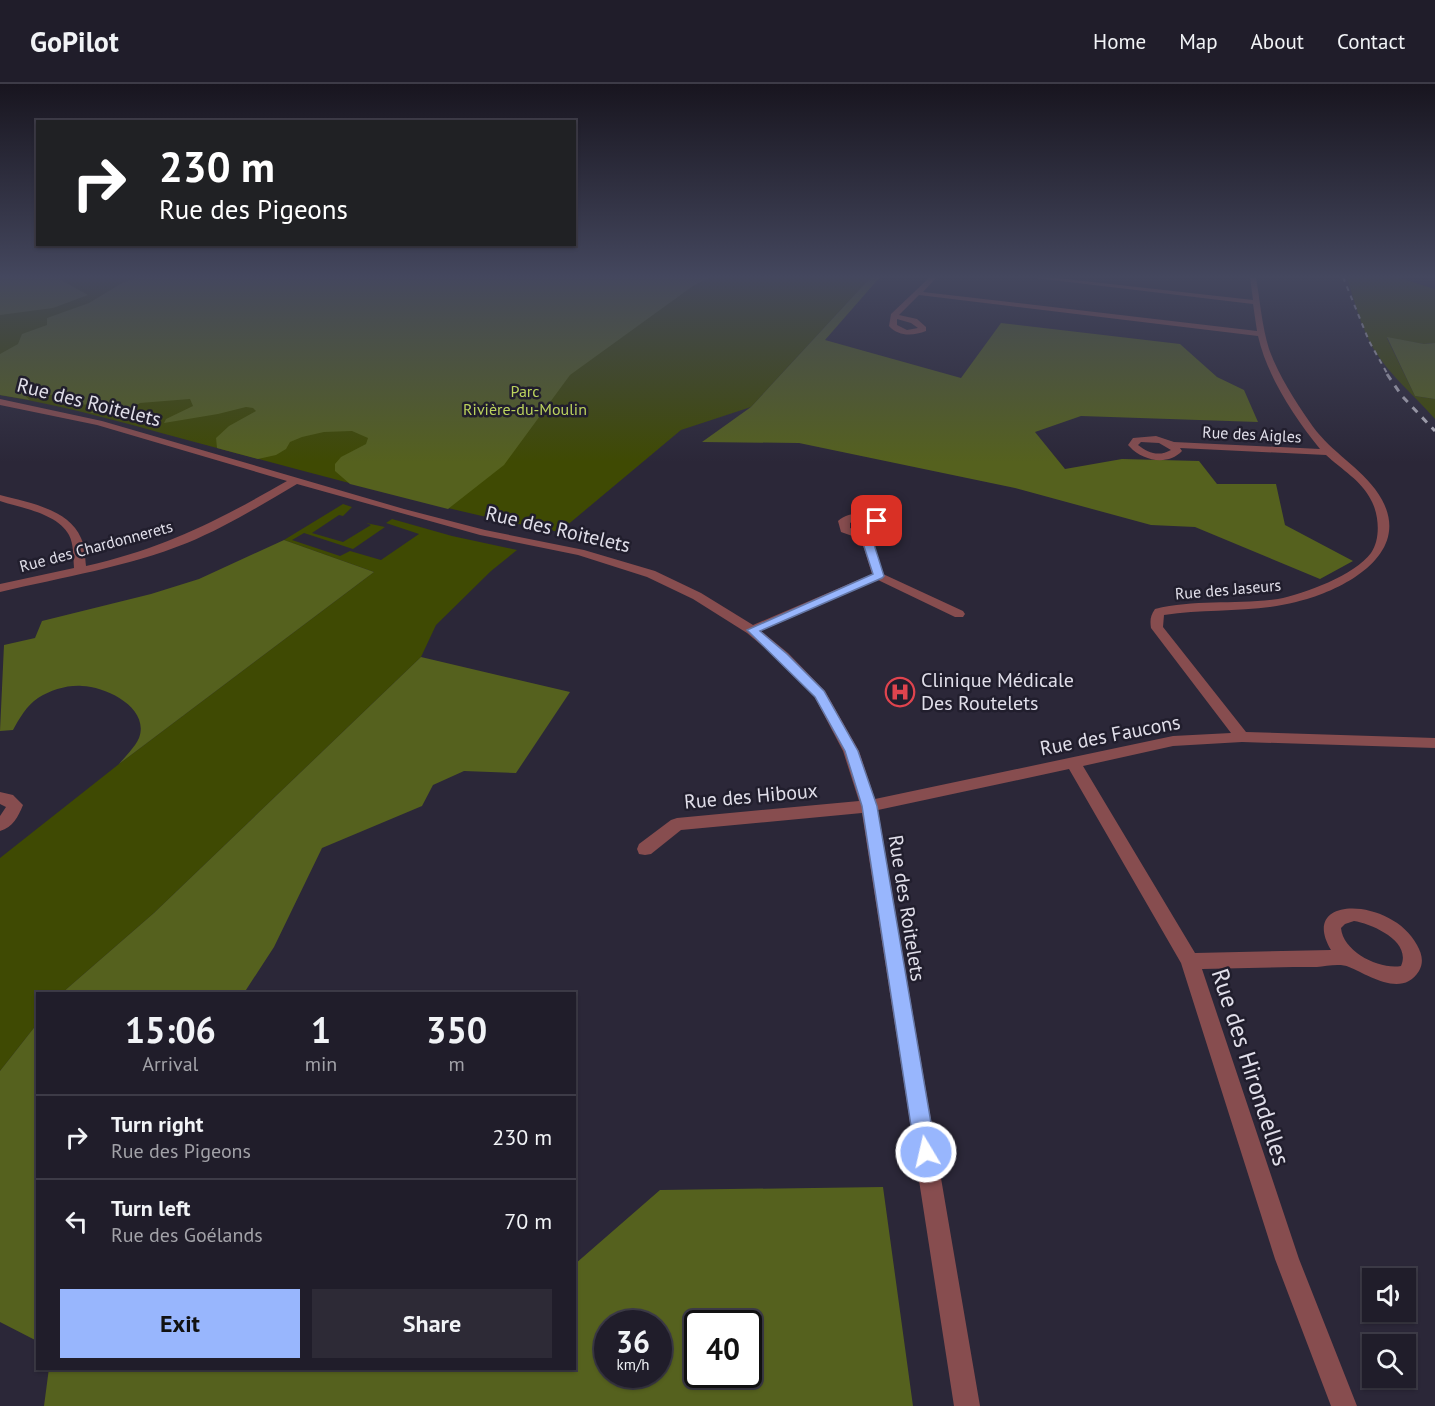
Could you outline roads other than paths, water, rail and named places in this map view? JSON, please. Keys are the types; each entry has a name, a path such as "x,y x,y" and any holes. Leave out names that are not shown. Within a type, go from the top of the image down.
{"street":[{"name":"Rue des Jaseurs","path":"1242,737 1191,669 1156,628 1159,612 1180,608 1263,604 1293,599 1327,588 1354,572 1377,553 1383,526 1377,501 1353,471 1321,444 1275,372 1262,339"},
{"name":"Rue des Roitelets","path":"0,402 99,423 295,482 462,528 604,558 651,574 697,596 752,630 783,656 820,694 851,751 869,806 967,1406"},
{"name":"Rue des Aigles","path":"1173,445 1330,452"},
{"name":"Rue des Chardonnerets","path":"0,588 182,541 213,527 295,482"},
{"path":"0,498 55,517 69,528 77,543 80,569"},
{"path":"866,537 878,576 959,614"},
{"path":"752,630 878,576"},
{"name":"Rue des Faucons","path":"869,806 1173,741 1242,737 1435,743"},
{"name":"Rue des Hirondelles","path":"1073,762 1190,961 1287,1259 1344,1406"},
{"path":"0,798 7,799 15,805 10,816 0,825"},
{"name":"Rue des Hiboux","path":"645,849 676,824 869,806"},
{"path":"1190,961 1350,958"}],"railway":[{"path":"1368,339 1388,375"},
{"path":"1387,374 1402,396 1435,431"}],"place":[{"name":"Clinique Médicale Des Routelets","path":"900,692"}],"park label":[{"name":"Parc Rivière-du-Moulin","path":"525,400"}]}
